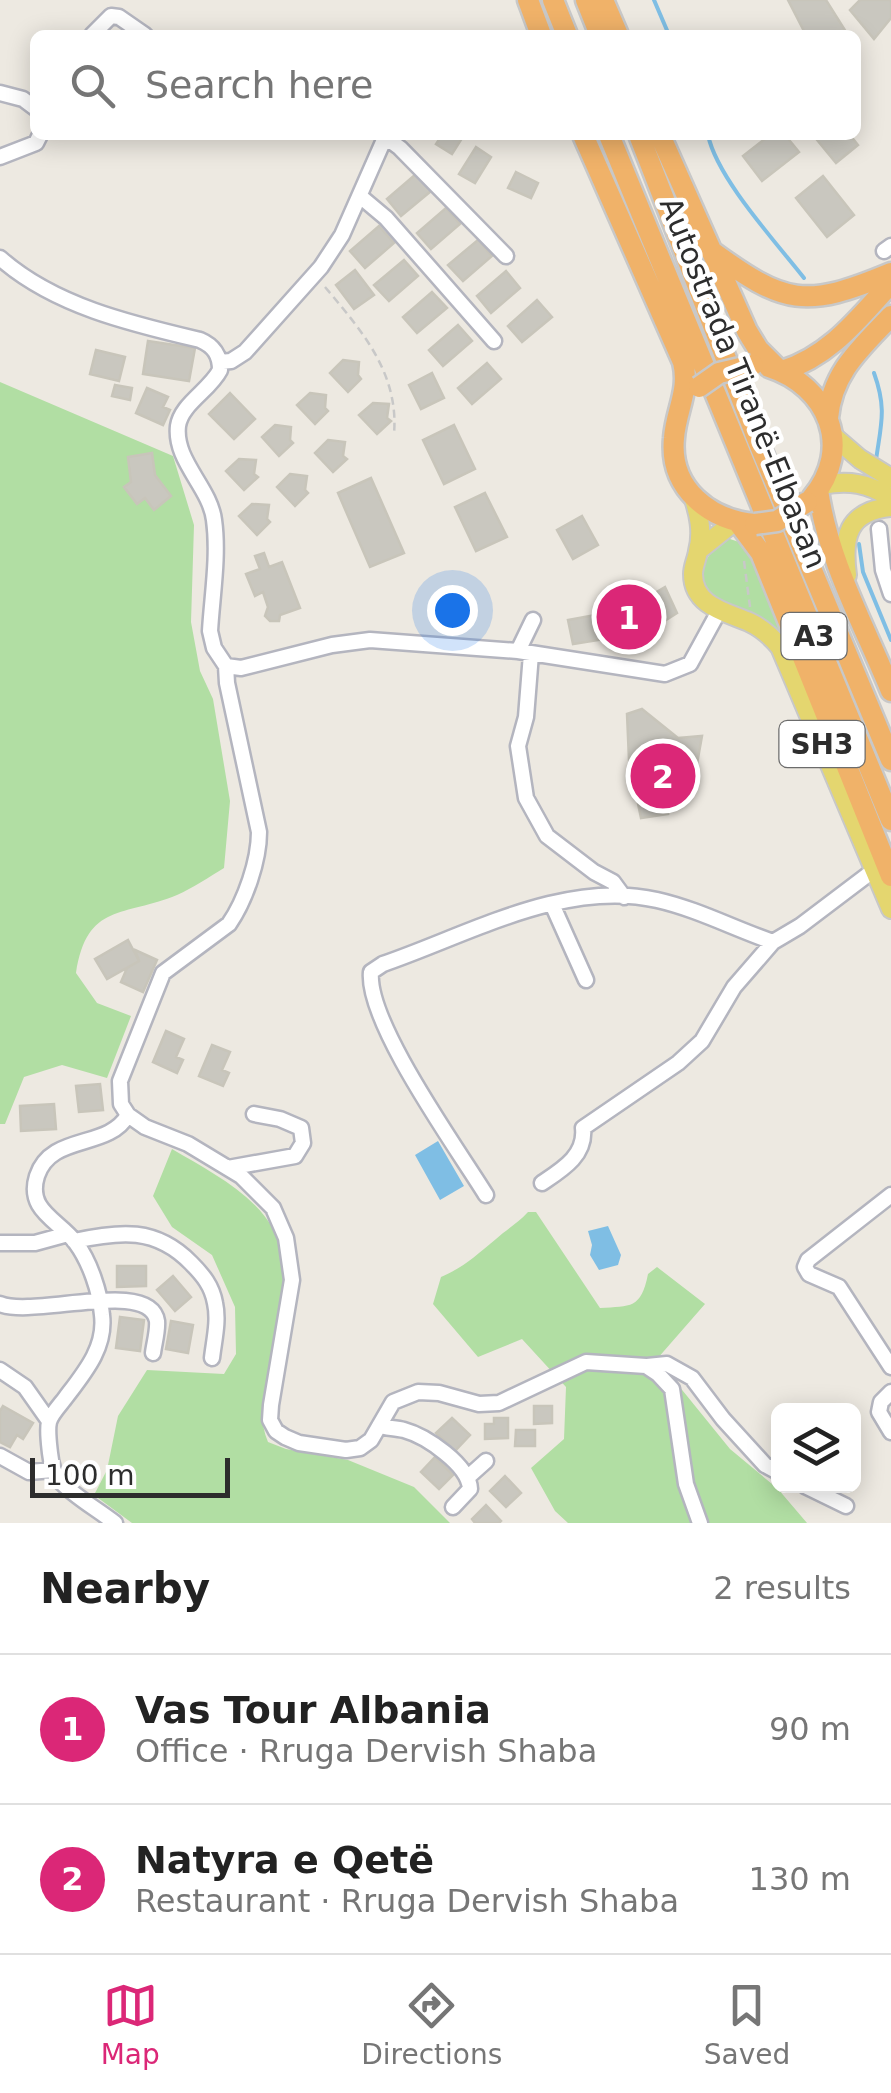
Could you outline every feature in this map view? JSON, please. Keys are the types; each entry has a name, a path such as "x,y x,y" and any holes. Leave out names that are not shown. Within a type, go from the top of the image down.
{"highway":[{"path":"528,0 539,30"},
{"path":"552,0 565,30"},
{"path":"586,0 598,30"},
{"path":"603,0 616,30"},
{"path":"585,140 683,362 686,387 673,440 678,474 693,496 714,514 742,523 776,521 816,492 830,464 830,402 842,369 891,316"},
{"name":"Autostrada Tiranë-Elbasan","path":"611,140 891,820"},
{"name":"Autostrada Tiranë-Elbasan","path":"641,140 758,440 891,760"},
{"path":"662,140 752,340 781,371 804,384 818,400 830,426"},
{"path":"708,248 748,278 791,295 842,294 891,273"},
{"path":"682,408 699,387 719,373 752,366 781,371 814,359 891,283"},
{"path":"816,492 824,529 891,691"},
{"path":"742,523 761,552 882,873"}],"main road":[{"path":"830,426 860,460 891,478"},
{"path":"816,492 855,482 891,498"},
{"path":"693,496 700,522 694,586 703,600 719,612"},
{"path":"850,591 843,549 846,535 864,515 891,508"},
{"path":"699,550 742,523"},
{"name":"SH3","path":"719,612 768,632 780,646 882,873 891,909"}],"street":[{"path":"97,30 111,16 138,30"},
{"path":"0,94 30,103"},
{"path":"0,157 38,140"},
{"path":"220,362 246,352 313,275 342,235 383,142 400,148 506,256"},
{"path":"361,197 386,218 494,342"},
{"path":"0,258 26,278 110,316 210,344 220,362 216,379 181,416 178,428 180,449 205,491 214,520 210,631 214,648 226,666 226,683 259,832 257,853 236,914 163,973 120,1081 120,1104 145,1128 188,1144 241,1176 273,1208 289,1252 292,1280 271,1405 270,1420 276,1431 298,1443 346,1450 360,1448 371,1440 394,1402 418,1392 479,1404 499,1403 586,1362 667,1364 692,1378 723,1419 771,1468"},
{"path":"879,529 891,594"},
{"path":"226,666 241,668 358,641 524,653 665,674 690,664 719,612"},
{"path":"532,620 524,653 524,730 518,746 526,798 547,836 594,872 614,882 624,897"},
{"path":"542,1182 570,1165 584,1140 583,1128 678,1063 702,1040 734,987 773,942 882,873"},
{"path":"486,1194 394,1046 373,994 371,972 383,964 552,904 624,897 686,908 773,942"},
{"path":"552,904 586,980"},
{"path":"49,1421 99,1348 103,1328 100,1302 87,1264 71,1238 40,1210 35,1198 38,1173 58,1151 104,1137 122,1124 128,1114"},
{"path":"228,1168 295,1156 303,1143 301,1128 254,1114"},
{"path":"891,1196 808,1260 805,1268 809,1274 839,1286 891,1367"},
{"path":"0,1244 137,1234 160,1238 207,1279 217,1318 212,1358"},
{"path":"0,1304 22,1308 124,1298 142,1301 152,1309 157,1322 153,1353"},
{"path":"646,1366 672,1389 686,1484 700,1523"},
{"path":"0,1370 25,1387 49,1421 53,1470 59,1480 115,1523"},
{"path":"891,1392 881,1402 879,1412 891,1432"},
{"path":"379,1426 420,1437 454,1462 467,1478 470,1490 453,1507"},
{"path":"0,1456 29,1472 53,1470"},
{"path":"467,1478 486,1462"},
{"path":"819,1493 846,1506"}],"path":[{"path":"313,275 349,317 384,368 393,392 394,434"},
{"path":"740,604 752,610 743,550"}],"green space":[{"path":"0,382 173,456 194,525 191,622 200,671 213,699 230,801 224,868 177,895 111,916 89,934 81,950 76,973 97,1003 131,1016 107,1078 62,1065 24,1077 5,1124 0,1124"},
{"path":"727,538 745,544 752,553 789,641 769,624 702,587 707,559"},
{"path":"172,1149 241,1193 269,1222 278,1240 283,1259 283,1288 263,1409 268,1442 348,1460 414,1487 450,1523 132,1523 94,1495 107,1470 118,1416 147,1370 224,1374 236,1354 235,1307 212,1255 172,1227 153,1196"},
{"path":"528,1212 536,1212 600,1308 620,1307 638,1300 648,1274 657,1267 705,1304 657,1359 730,1449 771,1483 771,1493 781,1493 807,1523 568,1523 555,1511 531,1468 564,1439 566,1387 522,1339 478,1357 433,1304 441,1277 470,1260"}],"water":[{"path":"438,1141 464,1186 440,1200 415,1155"},
{"path":"608,1226 621,1255 618,1265 599,1270 590,1255 588,1231"}],"building":[{"path":"788,0 826,0 845,30 803,30"},
{"path":"860,0 891,0 891,18 874,39 850,10"},
{"path":"439,140 461,140 452,154 436,144"},
{"path":"764,140 789,140 799,152 762,181 743,156"},
{"path":"817,140 854,140 858,145 836,163"},
{"path":"476,147 491,157 475,183 459,174"},
{"path":"516,172 538,183 531,198 508,188"},
{"path":"416,174 431,191 401,216 387,199"},
{"path":"823,176 854,215 827,237 796,198"},
{"path":"446,208 460,224 431,249 417,233"},
{"path":"379,226 394,243 365,268 350,251"},
{"path":"478,240 492,256 463,281 448,265"},
{"path":"404,260 418,276 389,301 374,285"},
{"path":"355,270 374,295 354,309 336,285"},
{"path":"506,271 520,288 491,313 477,296"},
{"path":"432,292 447,308 417,333 403,317"},
{"path":"537,300 552,317 522,342 508,326"},
{"path":"458,325 472,341 443,366 429,350"},
{"path":"148,341 195,348 189,381 143,374"},
{"path":"96,350 125,357 119,381 90,374"},
{"path":"343,360 359,362 361,379 348,392 330,373"},
{"path":"487,363 501,379 472,404 458,388"},
{"path":"432,373 444,398 421,409 409,385"},
{"path":"115,385 132,388 130,400 112,396"},
{"path":"147,388 168,397 163,407 170,410 163,425 136,413"},
{"path":"230,393 255,419 234,439 209,414"},
{"path":"310,393 326,395 328,411 315,424 297,405"},
{"path":"373,403 389,404 387,418 391,421 377,434 359,415"},
{"path":"275,425 291,427 293,443 279,456 262,437"},
{"path":"454,425 475,469 444,484 423,440"},
{"path":"328,440 345,442 343,456 347,459 333,472 315,453"},
{"path":"152,453 155,475 171,496 154,510 145,498 137,504 124,487 131,482 128,457"},
{"path":"239,459 256,460 254,474 258,477 244,490 226,471"},
{"path":"290,474 307,476 308,493 295,506 277,487"},
{"path":"371,478 404,553 370,567 338,493"},
{"path":"485,493 507,537 476,551 455,507"},
{"path":"252,504 269,505 270,522 257,535 239,516"},
{"path":"582,516 598,545 573,559 557,530"},
{"path":"264,553 269,567 282,562 300,608 280,615 279,621 270,621 265,616 268,607 263,592 255,596 246,574 260,569 255,556"},
{"path":"665,587 677,613 647,632 573,644 568,620 628,609"},
{"path":"642,709 678,738 702,736 692,792 673,793 671,803 666,804 668,814 641,818 629,760 627,714"},
{"path":"128,940 139,961 107,979 95,959"},
{"path":"135,950 157,960 143,992 121,982 127,968 139,961"},
{"path":"166,1031 184,1039 176,1057 183,1060 177,1073 153,1062"},
{"path":"212,1045 230,1052 222,1070 229,1073 223,1086 199,1076"},
{"path":"100,1084 103,1110 79,1112 76,1086"},
{"path":"54,1104 56,1129 21,1131 20,1106"},
{"path":"117,1266 146,1266 146,1286 117,1287"},
{"path":"173,1276 191,1297 175,1311 157,1290"},
{"path":"120,1317 144,1320 140,1351 116,1348"},
{"path":"171,1321 193,1325 188,1353 166,1349"},
{"path":"3,1406 33,1423 23,1439 17,1435 10,1447 0,1442"},
{"path":"534,1406 552,1406 552,1423 534,1424"},
{"path":"452,1418 470,1435 455,1451 436,1433"},
{"path":"494,1418 508,1418 508,1438 485,1439 485,1424 494,1424"},
{"path":"516,1430 535,1430 535,1446 515,1446"},
{"path":"435,1457 453,1475 439,1489 421,1472"},
{"path":"505,1476 521,1493 506,1507 490,1491"},
{"path":"486,1505 499,1523 475,1523 472,1519"}],"waterway":[{"path":"654,0 667,30"},
{"path":"710,140 735,189 804,278"},
{"path":"874,373 882,407 876,460"},
{"path":"859,544 863,572 891,640"}],"place":[{"name":"Vas Tour Albania","path":"629,617"},
{"name":"Natyra e Qetë","path":"663,776"}]}
